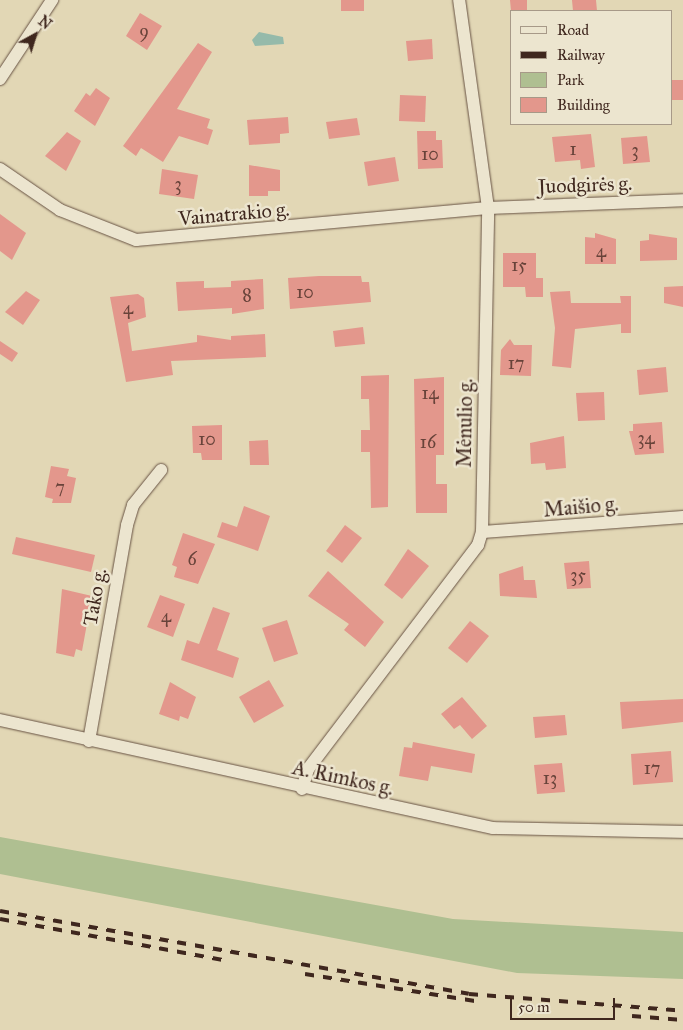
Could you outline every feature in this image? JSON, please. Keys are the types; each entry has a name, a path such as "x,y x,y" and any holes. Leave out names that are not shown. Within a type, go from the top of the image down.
{"street":[{"path":"0,79 52,0"},
{"name":"Mėnulio g.","path":"302,789 308,769 478,546 482,532 488,208 459,0"},
{"name":"Vainatrakio g.","path":"0,169 60,210 136,240 488,208"},
{"name":"Juodgirės g.","path":"488,208 683,200"},
{"name":"Tako g.","path":"89,741 127,525 133,505 161,470"},
{"name":"Maišio g.","path":"482,532 683,516"},
{"name":"A. Rimkos g.","path":"0,720 302,789 493,828 683,832"}],"green space":[{"path":"0,837 453,919 683,932 683,979 517,973 0,874"}],"shaded area":[{"path":"259,32 283,37 284,44 255,46 252,40"}],"building":[{"path":"341,0 364,0 364,11 341,11"},
{"path":"510,0 527,0 527,10 511,10"},
{"path":"572,0 596,0 597,10 573,10"},
{"path":"140,13 162,26 147,50 126,36"},
{"path":"432,39 433,59 408,61 406,41"},
{"path":"198,43 212,52 177,109 210,119 207,128 213,130 208,145 179,136 163,162 141,148 136,156 123,146"},
{"path":"673,80 683,80 683,100 673,100"},
{"path":"96,88 110,98 95,126 74,111 86,93 90,96"},
{"path":"400,95 426,96 425,122 399,121"},
{"path":"288,117 289,133 280,134 280,143 249,145 247,120"},
{"path":"357,118 360,135 329,139 326,122"},
{"path":"417,131 436,131 436,140 442,140 443,168 418,169"},
{"path":"67,132 81,141 66,171 45,156"},
{"path":"591,134 595,167 581,169 580,160 555,162 552,137"},
{"path":"647,136 650,162 623,164 621,138"},
{"path":"395,157 399,181 368,186 364,162"},
{"path":"249,165 280,170 280,191 268,191 268,196 249,196"},
{"path":"162,169 198,175 194,199 159,194"},
{"path":"0,214 26,233 12,260 0,251"},
{"path":"595,233 616,239 616,264 585,264 585,237 595,238"},
{"path":"649,234 677,238 677,260 640,261 640,241 649,240"},
{"path":"503,253 536,253 536,278 543,278 543,297 526,297 525,287 503,287"},
{"path":"361,276 362,282 369,282 371,302 290,309 288,278"},
{"path":"263,279 264,309 232,314 232,308 178,311 176,282 204,281 204,288 231,287 231,281"},
{"path":"683,286 683,307 664,303 664,287"},
{"path":"26,291 40,300 23,325 5,312"},
{"path":"570,291 571,303 621,303 620,296 631,296 631,333 621,333 621,324 575,329 571,368 552,366 555,328 550,292"},
{"path":"138,294 144,298 146,317 128,323 132,351 197,342 197,335 231,340 231,336 265,334 266,357 171,361 173,375 126,382 110,297"},
{"path":"363,327 365,344 335,347 333,331"},
{"path":"510,339 514,345 532,345 531,376 500,375 501,350"},
{"path":"0,341 18,353 12,362 0,354"},
{"path":"666,367 668,392 639,395 637,370"},
{"path":"389,375 388,507 371,508 370,452 361,452 361,430 370,430 369,399 361,399 361,376"},
{"path":"444,377 444,455 436,455 436,484 447,484 447,513 416,513 414,379"},
{"path":"604,392 605,420 578,421 576,393"},
{"path":"662,422 664,453 635,455 629,431 633,431 633,424"},
{"path":"222,425 222,460 202,460 201,453 193,453 192,426"},
{"path":"564,436 566,468 546,470 545,463 531,464 530,443"},
{"path":"268,440 269,465 250,465 249,441"},
{"path":"51,466 69,469 67,476 76,478 71,503 52,503 53,499 45,497"},
{"path":"244,506 270,516 258,551 217,537 222,522 237,527"},
{"path":"345,525 362,538 342,563 326,551"},
{"path":"183,533 215,544 198,584 174,577 177,567 172,565"},
{"path":"16,537 95,555 91,572 12,554"},
{"path":"408,549 429,566 402,599 384,585"},
{"path":"589,561 591,588 567,589 564,563"},
{"path":"523,566 524,580 535,580 537,598 500,596 499,574"},
{"path":"328,571 384,622 365,647 344,630 349,624 308,596"},
{"path":"62,589 92,596 82,651 76,649 74,657 56,653"},
{"path":"160,595 185,604 173,637 147,627"},
{"path":"213,607 230,613 217,650 239,658 233,678 181,660 187,640 199,644"},
{"path":"287,620 298,654 274,662 262,628"},
{"path":"470,621 489,636 467,663 448,648"},
{"path":"269,680 284,706 254,723 239,697"},
{"path":"170,682 196,697 188,719 180,716 179,721 159,714"},
{"path":"462,697 487,726 472,739 460,725 454,729 441,714"},
{"path":"683,699 683,722 622,729 620,702"},
{"path":"565,715 567,735 535,738 533,717"},
{"path":"413,742 475,754 472,773 431,766 428,781 399,776 404,747 412,748"},
{"path":"671,751 673,782 633,785 631,754"},
{"path":"562,763 565,792 537,794 534,765"}],"railway":[{"path":"0,911 469,994 683,1011"},
{"path":"0,919 224,960"},
{"path":"305,974 475,1001"},
{"path":"632,1016 683,1020"}]}
